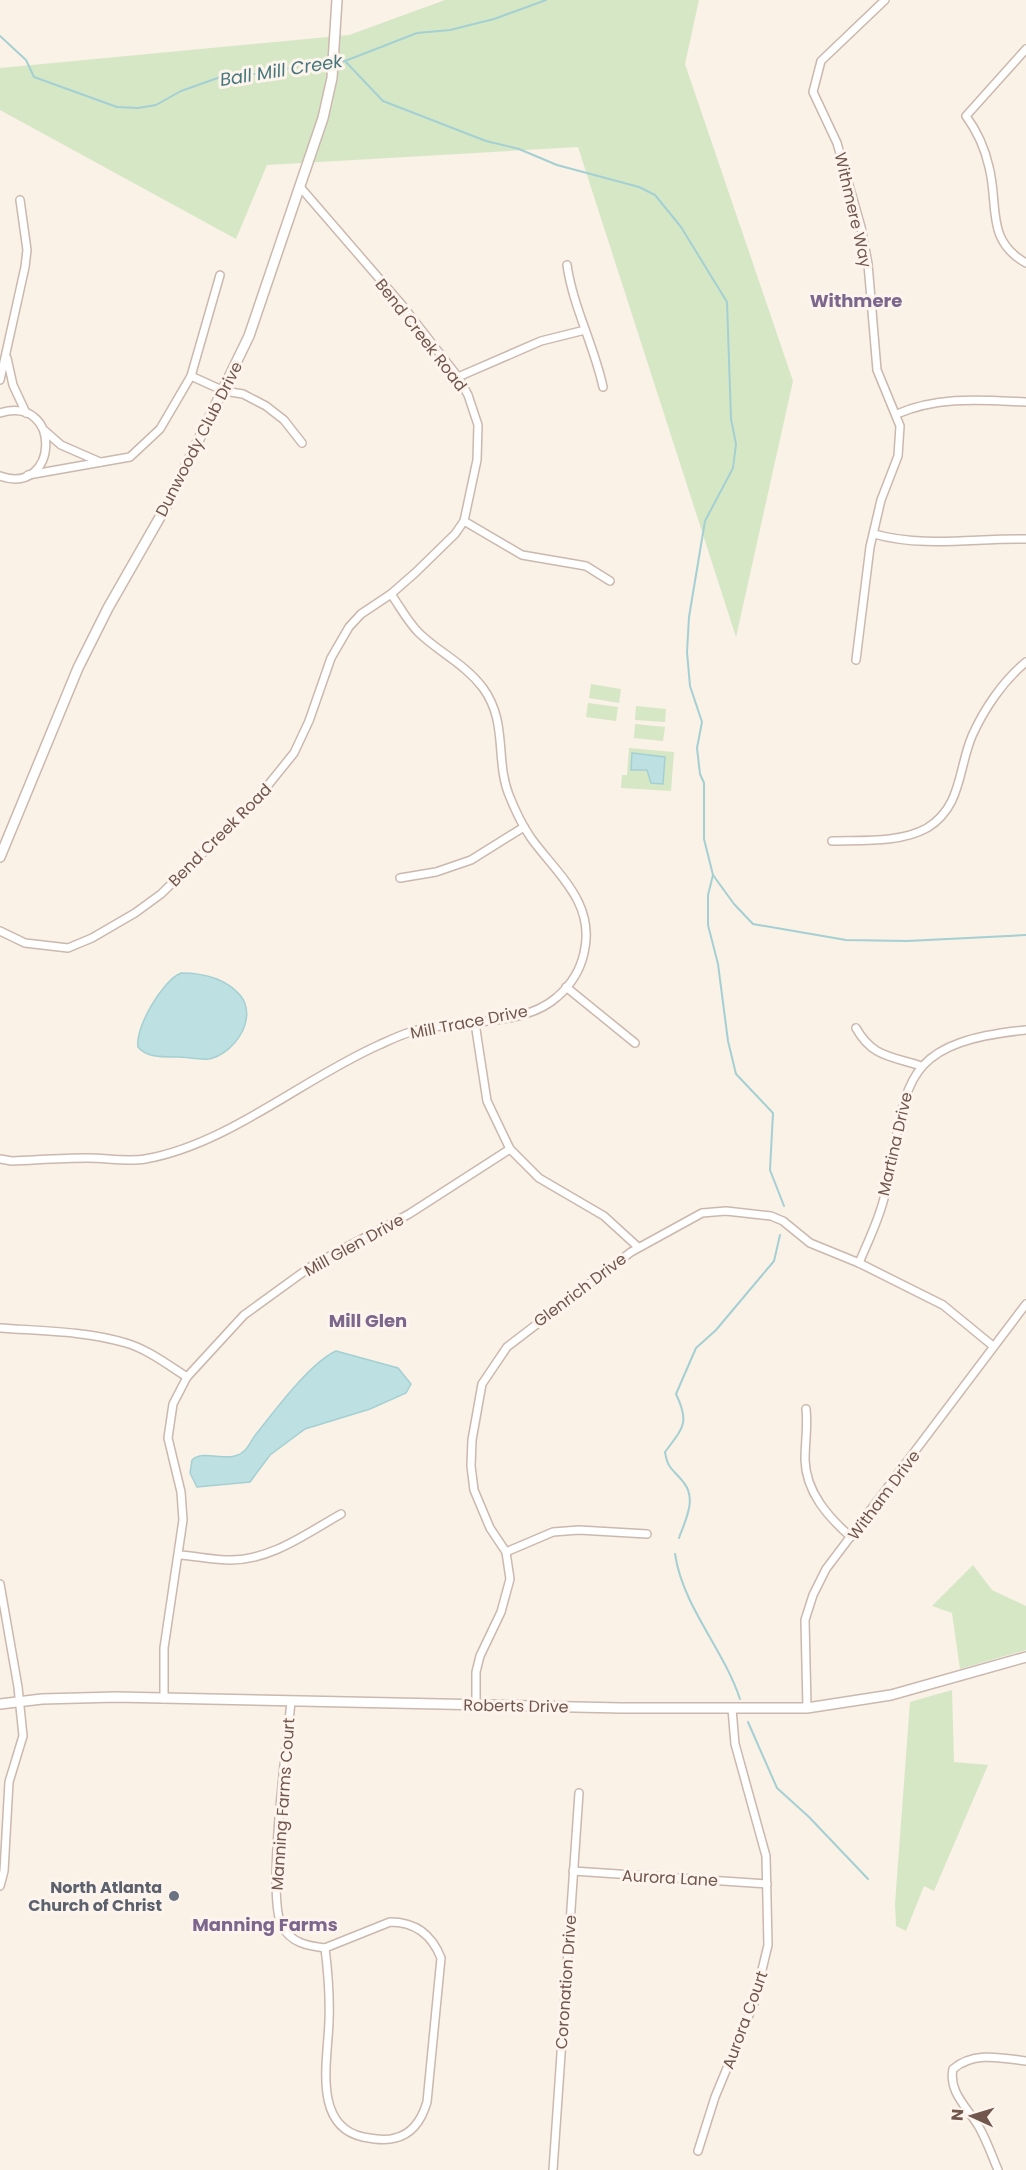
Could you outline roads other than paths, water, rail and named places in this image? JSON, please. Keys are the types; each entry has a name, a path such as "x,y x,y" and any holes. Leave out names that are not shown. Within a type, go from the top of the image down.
{"street":[{"name":"Dunwoody Club Drive","path":"0,857 78,668 108,608 168,503 225,391 249,336 324,118 332,78 337,0"},
{"name":"Withmere Way","path":"856,660 864,586 874,534 881,500 898,456 901,441 897,414 876,370 868,264 853,196 837,143 813,92 821,61 885,0"},
{"path":"1026,49 966,116 976,130 990,168 996,226 1003,245 1026,263"},
{"name":"Bend Creek Road","path":"0,931 25,943 68,948 118,923 161,894 252,806 280,772 303,738 331,658 339,642 361,614 391,594 437,553 464,521 477,460 478,425 468,395 458,377 402,305 301,188"},
{"path":"0,380 27,250 20,200"},
{"path":"567,265 569,282 597,358 603,387"},
{"path":"1,476 16,478 130,457 160,429 190,376 220,275"},
{"path":"458,377 531,345 585,330"},
{"path":"7,355 13,385 26,413"},
{"path":"190,376 225,391 243,394 266,406 284,420 302,443"},
{"path":"897,414 917,406 942,401 964,399 1026,402"},
{"path":"0,413 14,410 26,413 37,420 44,430 61,445 100,462"},
{"path":"28,475 39,467 45,455 47,443 44,430"},
{"path":"464,521 522,555 586,566 610,581"},
{"path":"874,534 902,541 925,543 1026,539"},
{"name":"Mill Trace Drive","path":"0,1159 12,1161 144,1159 176,1150 224,1130 349,1058 414,1031 475,1023 515,1015 546,1005 575,977 583,960 588,929 585,914 572,888 524,827 506,788 500,727 491,701 458,662 418,632 391,594"},
{"path":"832,841 885,840 920,831 934,822 956,795 965,754 982,716 1026,662"},
{"path":"400,878 436,872 471,860 524,827"},
{"path":"566,987 635,1043"},
{"path":"475,1023 487,1101 510,1149 539,1178 604,1215 638,1247"},
{"path":"856,1028 865,1044 889,1057 921,1066"},
{"name":"Martina Drive","path":"859,1263 884,1197 905,1095 921,1066 951,1046 1026,1030"},
{"name":"Mill Glen Drive","path":"164,1699 164,1648 183,1520 181,1492 168,1438 174,1404 187,1377 244,1315 314,1265 409,1214 510,1149"},
{"name":"Glenrich Drive","path":"476,1705 476,1672 480,1656 508,1595 509,1566 506,1551 485,1518 474,1491 471,1466 472,1440 482,1384 507,1347 638,1247 702,1213 758,1214 783,1221 810,1243 859,1263 943,1305 993,1346"},
{"name":"Witham Drive","path":"807,1708 806,1614 826,1569 1026,1304"},
{"path":"0,1328 50,1332 126,1343 159,1358 187,1377"},
{"path":"806,1408 808,1429 805,1461 812,1490 832,1521 851,1537"},
{"path":"179,1555 231,1560 263,1555 278,1551 341,1514"},
{"path":"506,1551 553,1532 579,1530 647,1534"},
{"path":"0,1584 20,1698 23,1736 12,1767 3,1820 4,1871 0,1886"},
{"name":"Roberts Drive","path":"0,1704 20,1698 88,1697 732,1709 830,1707 891,1695 1026,1657"},
{"name":"Manning Farms Court","path":"291,1702 277,1853 277,1915 282,1927 300,1943 325,1947"},
{"name":"Aurora Court","path":"698,2151 715,2097 741,2037 763,1974 769,1924 766,1856 735,1744 732,1709"},
{"name":"Coronation Drive","path":"553,2170 579,1793"},
{"name":"Aurora Lane","path":"573,1871 767,1884"},
{"path":"390,1922 418,1927 436,1946 441,1958 441,1981 427,2102 423,2116 415,2127 402,2136 392,2139 373,2138 351,2133 335,2120 330,2109 326,2077 329,1988 325,1947 390,1922"},
{"path":"998,2170 978,2125 955,2089 951,2077 953,2068 971,2059 990,2056 1026,2061"}],"water":[{"path":"632,753 665,757 663,784 651,783 647,770 631,770"},
{"path":"181,973 205,975 227,984 240,995 245,1004 247,1014 241,1034 235,1043 218,1056 209,1059 161,1057 146,1053 138,1047 141,1028 152,1005 166,985"},
{"path":"336,1351 398,1368 411,1384 406,1393 370,1409 305,1429 270,1455 250,1482 197,1487 190,1473 192,1460 204,1456 231,1457 244,1451 294,1388 315,1366"}],"waterway":[{"name":"Ball Mill Creek","path":"335,61 345,61 417,33 450,30 494,19 546,0"},
{"name":"Ball Mill Creek","path":"0,36 26,60 34,77 117,107 138,108 156,105 181,91 229,74 271,74 308,62 329,61"},
{"path":"345,61 383,101 486,141 519,149 557,165 639,187 655,195 681,227 727,302 731,419 736,444 733,468 705,521 689,617 687,652 690,686 702,722 697,748 700,774 704,783 704,839 713,875 734,904 753,924 846,940 907,941 1026,935"},
{"path":"713,875 708,895 708,925 718,964 728,1041 736,1074 773,1113 770,1170 784,1206"},
{"path":"679,1538 689,1510 690,1496 688,1489 670,1466 665,1452 682,1425 683,1412 676,1394 696,1348 716,1330 774,1261 780,1235"},
{"path":"675,1554 686,1592 724,1662 740,1699"},
{"path":"748,1722 777,1788 809,1817 868,1879"}],"place":[{"name":"North Atlanta Church of Christ","path":"174,1896"}],"district":[{"name":"Withmere","path":"856,300"},
{"name":"Mill Glen","path":"368,1320"},
{"name":"Manning Farms","path":"265,1924"}]}
